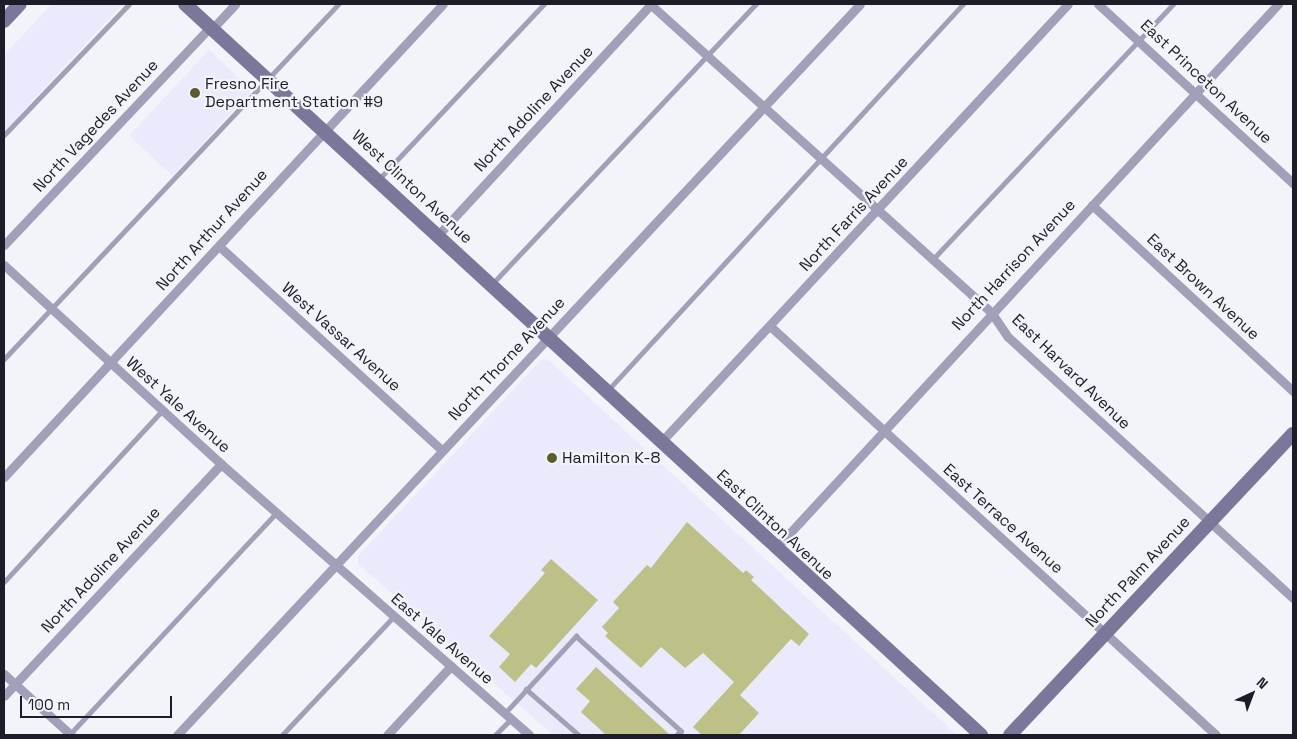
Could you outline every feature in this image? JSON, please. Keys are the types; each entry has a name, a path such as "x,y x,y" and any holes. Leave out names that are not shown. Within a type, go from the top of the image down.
{"main road":[{"path":"4,21 20,4"},
{"name":"West Clinton Avenue","path":"185,4 549,336"},
{"name":"East Clinton Avenue","path":"549,336 660,443 981,735"},
{"name":"North Palm Avenue","path":"1010,735 1293,434"}],"street":[{"name":"North Vagedes Avenue","path":"4,245 235,4"},
{"name":"North Arthur Avenue","path":"4,477 324,130 443,4"},
{"name":"East Harvard Avenue","path":"651,4 991,312 1008,337 1293,598"},
{"name":"North Adoline Avenue","path":"438,235 651,4"},
{"name":"North Thorne Avenue","path":"177,735 860,4"},
{"name":"North Farris Avenue","path":"660,443 880,210 1068,4"},
{"name":"East Princeton Avenue","path":"1098,4 1293,183"},
{"name":"North Harrison Avenue","path":"775,549 882,429 1278,4"},
{"name":"East Brown Avenue","path":"1092,204 1293,390"},
{"name":"West Vassar Avenue","path":"219,246 442,450"},
{"name":"West Yale Avenue","path":"4,264 109,363 335,565"},
{"name":"East Terrace Avenue","path":"770,326 1216,735"},
{"name":"North Adoline Avenue","path":"4,696 221,464"},
{"name":"East Yale Avenue","path":"335,565 529,735"},
{"path":"387,735 451,666"},
{"path":"4,674 70,735"}],"lane":[{"path":"4,135 129,4"},
{"path":"4,359 338,4"},
{"path":"378,180 544,4"},
{"path":"492,284 756,4"},
{"path":"607,391 963,4"},
{"path":"933,259 1173,4"},
{"path":"4,582 162,411"},
{"path":"70,735 276,513"},
{"path":"282,735 394,616"},
{"path":"495,735 526,689 576,636 681,731 677,735"},
{"path":"526,689 579,735"}],"shaded area":[{"path":"52,4 123,4 4,131 4,55"},
{"path":"209,50 252,90 172,176 129,136"},
{"name":"Hamilton K-8","path":"547,359 957,735 553,735 358,564 358,556 541,360"}],"building":[{"path":"687,522 743,573 746,570 754,577 751,580 809,634 799,646 791,639 740,695 759,713 739,735 702,735 693,727 734,682 703,653 685,668 661,647 641,668 605,636 608,633 602,627 619,608 613,602 647,565 651,568"},
{"path":"551,559 598,600 536,668 531,664 515,682 499,667 510,654 489,636 545,573 541,570"},
{"path":"596,667 670,735 606,735 581,712 590,701 576,689"}],"place":[{"name":"Fresno Fire Department Station #9","path":"195,93"},
{"name":"Hamilton K-8","path":"552,458"}]}
